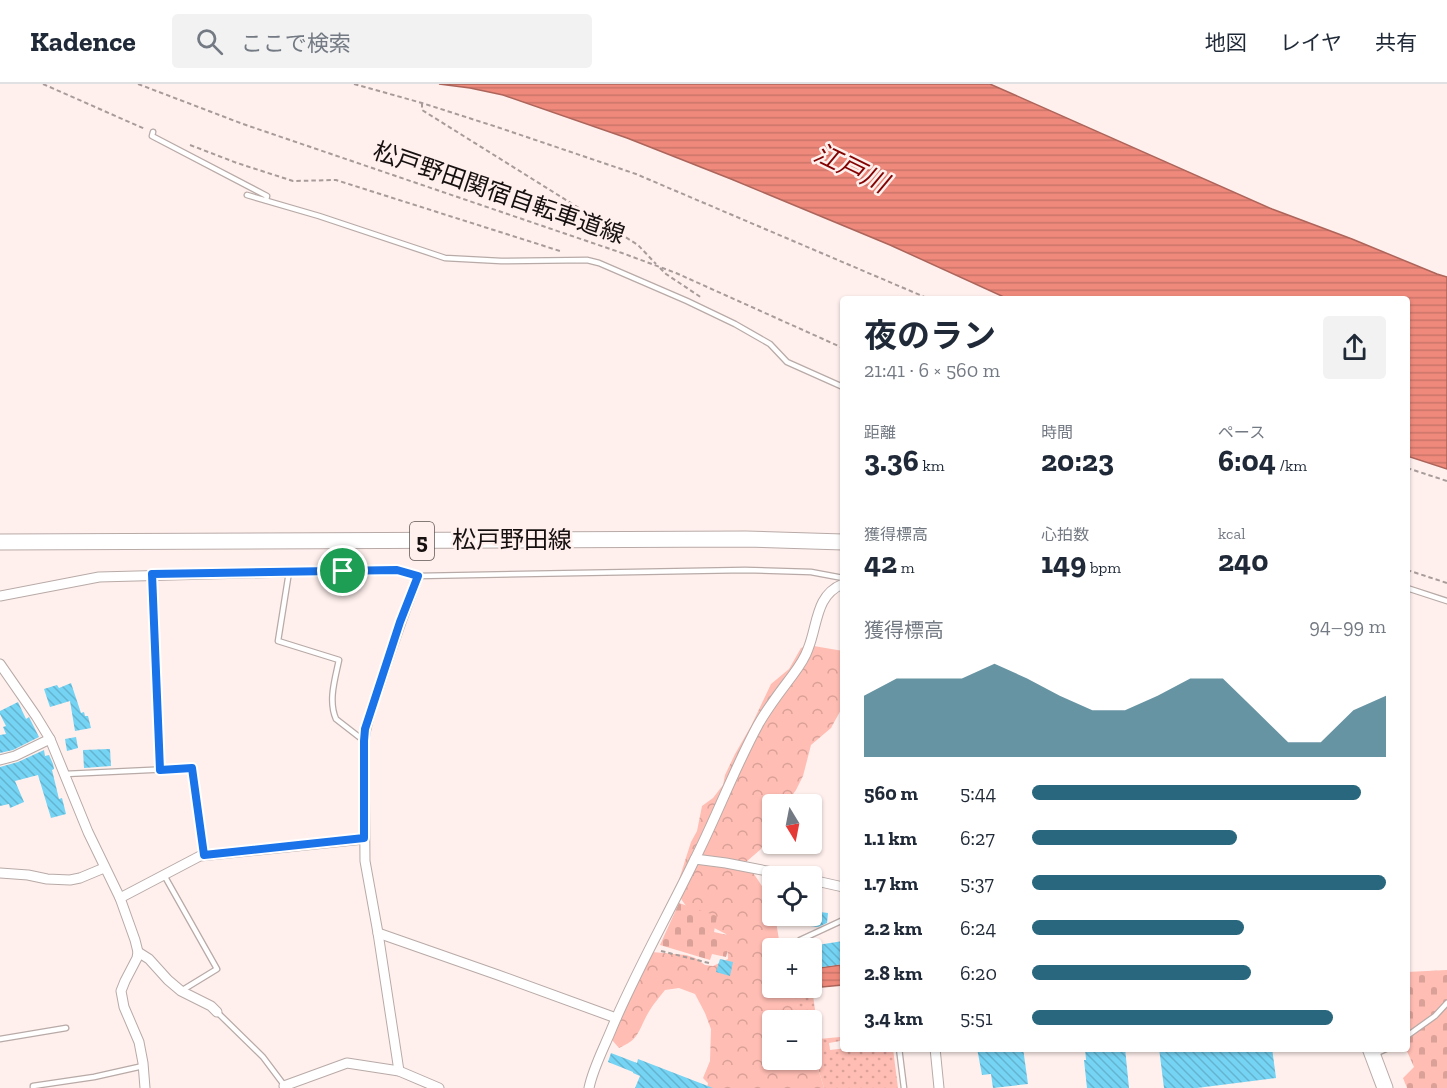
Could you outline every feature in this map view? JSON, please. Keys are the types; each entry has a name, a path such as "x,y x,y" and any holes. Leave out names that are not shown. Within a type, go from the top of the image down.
{"main road":[{"name":"松戸野田線","path":"0,542 746,539 840,542"},
{"path":"1371,1052 1385,1088"}],"street":[{"path":"0,596 99,577 289,572"},
{"path":"399,1071 365,861 364,741 365,729 382,675 418,576"},
{"path":"589,1088 616,1018 758,726 809,648 822,602 829,592 840,586"},
{"path":"0,664 51,739 104,868 120,898 138,952 121,991 124,1007 139,1042 145,1088"},
{"path":"0,760 15,756 51,739"},
{"path":"120,898 204,855 364,838"},
{"path":"695,859 762,870"},
{"path":"0,873 70,880 104,868"},
{"path":"822,882 840,886"},
{"path":"378,933 616,1018"},
{"path":"138,952 149,959 168,980 182,991 212,1006 218,1012"},
{"path":"935,1052 939,1088"},
{"path":"285,1087 347,1063 399,1071 439,1088"}],"lane":[{"path":"153,132 152,136 267,196 266,200"},
{"path":"247,195 445,258 501,261 586,260 599,263 735,324 770,344 787,362 840,386"},
{"path":"364,741 336,719 334,714 332,699 339,660 278,641 289,572 397,570 418,576 745,570 811,572 840,577"},
{"path":"152,574 160,770"},
{"path":"1410,589 1447,601"},
{"path":"64,774 192,768 204,855"},
{"path":"164,874 217,969 182,991"},
{"path":"805,938 840,923"},
{"path":"1410,1034 1435,1016 1447,1003"},
{"path":"218,1012 262,1057 285,1087"},
{"path":"0,1039 66,1028"},
{"path":"900,1052 904,1088"},
{"path":"33,1088 33,1086 94,1077 143,1066"}],"path":[{"path":"43,84 153,132"},
{"name":"松戸野田関宿自転車道線","path":"138,84 243,124 657,266 840,347"},
{"path":"354,84 422,103 636,174 922,296"},
{"path":"422,103 422,110 638,245 666,274 709,303"},
{"path":"184,143 293,181 336,180 564,252"},
{"path":"1410,469 1447,481"},
{"path":"1410,571 1447,583"},
{"path":"650,948 710,963"}],"green space":[{"path":"808,645 840,650 840,712 831,728 811,745 803,776 793,794 762,794 762,847 746,862 762,887 762,926 777,926 779,938 762,938 762,998 796,998 798,1010 762,1010 762,1070 819,1070 824,1088 707,1088 708,1083 703,1078 710,1061 711,1029 695,994 679,988 665,990 649,1011 636,1037 619,1048 612,1040 613,1029 652,952 686,955 705,965 713,966 728,959 726,934 696,916 676,889 691,842 697,831 702,806 713,798 723,785 725,775 771,684 789,669 801,648"},
{"path":"679,903 717,916 714,932 732,936 726,957 712,954 710,960 660,945"},
{"path":"1447,970 1447,1088 1407,1088 1403,1078 1414,1067 1407,1052 1410,1052 1410,972"},
{"path":"796,998 813,998 815,1010 798,1010"},
{"path":"840,1037 840,1041 829,1043 830,1050 840,1049 840,1052 893,1052 898,1088 824,1088 819,1070 822,1070 822,1039"}],"water":[{"name":"江戸川","path":"439,84 990,84 1272,209 1447,277 1447,469 1410,457 1410,296 1002,296 890,245 627,138 503,95"},
{"path":"840,965 840,985 822,987 822,968"}],"building":[{"path":"71,683 81,713 84,712 85,716 88,716 91,728 75,731 70,701 50,707 44,689 57,685 59,688"},
{"path":"18,702 26,719 29,717 39,737 13,750 0,753 0,735 6,734 3,727 6,726 0,711"},
{"path":"76,737 78,748 67,751 65,739"},
{"path":"110,749 111,766 84,768 83,750"},
{"path":"44,750 45,756 49,755 53,764 54,769 52,770 59,799 62,798 66,814 51,818 38,775 15,781 24,802 10,808 9,804 0,806 0,767 18,762"},
{"path":"822,912 828,913 827,923 822,925"},
{"path":"840,941 840,964 822,967 822,944"},
{"path":"720,959 733,962 730,976 716,972"},
{"path":"978,1052 1024,1052 1028,1084 993,1088 991,1074 982,1075"},
{"path":"1085,1052 1125,1052 1129,1088 1087,1088 1084,1060 1086,1060"},
{"path":"1160,1052 1273,1052 1276,1078 1197,1088 1164,1088"},
{"path":"611,1053 637,1063 638,1059 713,1088 635,1088 640,1076 608,1062"}],"route":[{"path":"397,570 418,576 400,622 365,729 364,838 204,855 192,768 160,770 152,574 343,571 397,570"}]}
